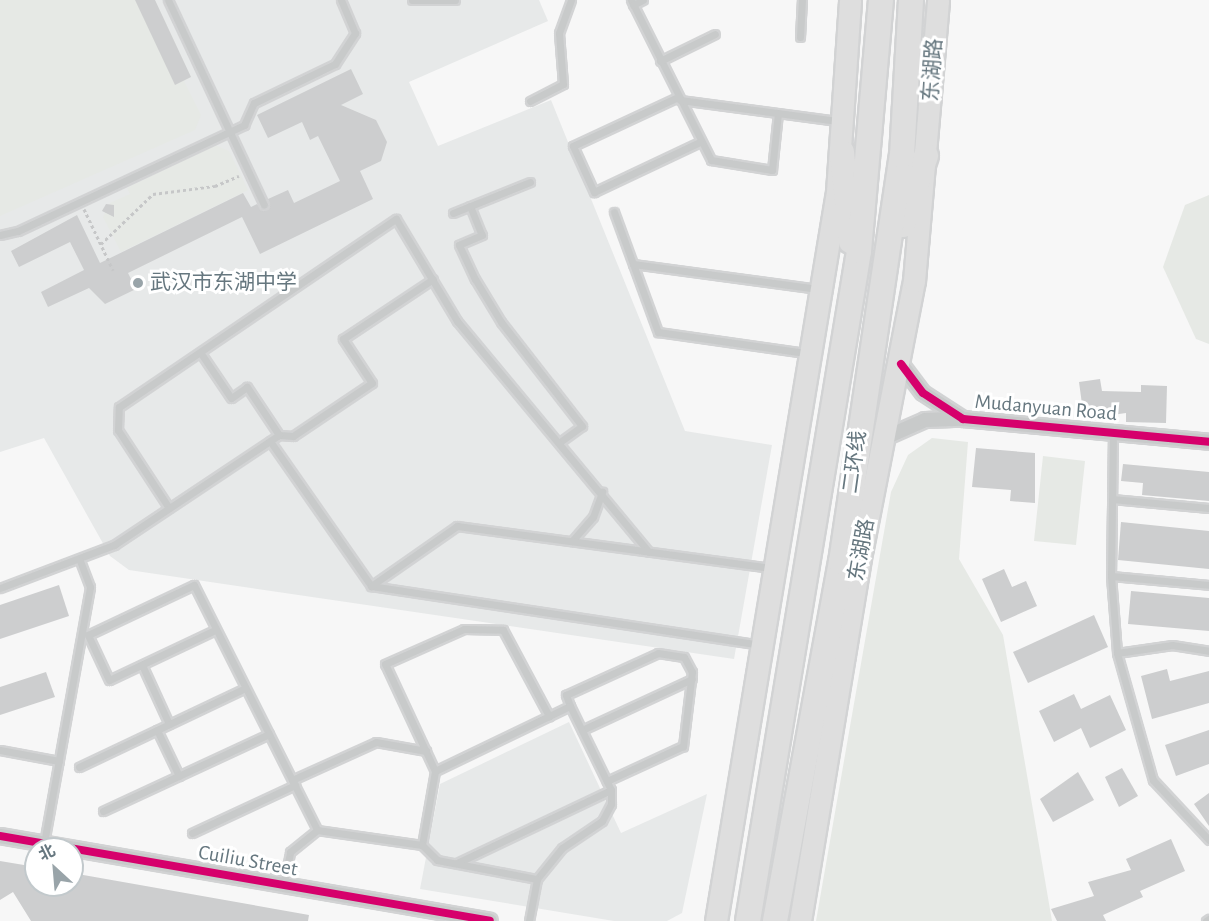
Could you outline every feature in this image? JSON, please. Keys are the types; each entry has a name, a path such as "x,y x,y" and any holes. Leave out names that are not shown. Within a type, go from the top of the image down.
{"highway":[{"name":"二环线","path":"748,921 855,277 870,168 881,0"},
{"name":"二环线","path":"775,921 841,562 902,156 910,0"},
{"path":"842,152 855,277"},
{"path":"883,284 926,156"}],"main road":[{"path":"716,921 806,353 842,152 850,0"},
{"name":"东湖路","path":"800,921 882,439 901,364 922,233 938,0"}],"street":[{"name":"Mudanyuan Road","path":"901,364 923,393 963,419 1209,442"},
{"path":"882,439 925,420 963,419"},
{"name":"Cuiliu Street","path":"0,836 24,840"},
{"name":"Cuiliu Street","path":"84,850 490,921"}],"lane":[{"path":"168,0 264,205"},
{"path":"0,235 80,202 244,125 254,103 335,64 355,33 341,0"},
{"path":"412,0 455,0"},
{"path":"530,101 563,84 559,33 571,0"},
{"path":"643,0 632,2 700,142 718,163 772,170 778,113"},
{"path":"800,37 802,0"},
{"path":"660,61 716,34"},
{"path":"700,142 594,192 573,146 679,99 844,122"},
{"path":"453,213 530,182"},
{"path":"470,206 482,235 459,245 475,279 501,322 582,426 561,441"},
{"path":"614,212 658,332 806,353"},
{"path":"169,508 118,430 119,407 396,219 457,321 561,441 649,552"},
{"path":"633,264 818,288"},
{"path":"0,588 80,561 169,508 279,435 293,436 372,383 343,339 433,279"},
{"path":"200,352 231,398 247,387 279,435"},
{"path":"1113,433 1111,576 1117,653 1153,780 1209,840"},
{"path":"270,441 371,586 761,645"},
{"path":"572,541 593,518 602,492"},
{"path":"1112,499 1209,508"},
{"path":"371,586 458,526 773,568"},
{"path":"45,837 90,587 80,561"},
{"path":"1111,576 1209,585"},
{"path":"215,630 109,680 87,635 194,585 317,830"},
{"path":"422,845 435,771 385,664 464,629 508,633 549,716"},
{"path":"1117,653 1154,645 1209,651"},
{"path":"529,921 537,879 562,848 602,821 611,790 566,695 658,653 684,657 692,679 683,746 607,781"},
{"path":"142,665 169,724"},
{"path":"582,730 692,679"},
{"path":"79,767 245,688"},
{"path":"435,771 570,706"},
{"path":"157,730 179,776"},
{"path":"103,812 269,734"},
{"path":"192,833 376,742 426,751"},
{"path":"0,750 59,761"},
{"path":"458,863 611,790"},
{"path":"283,886 290,852 317,830 422,845 437,860 537,879"}],"path":[{"path":"101,244 153,194 215,186 249,172"},
{"path":"80,202 113,270"}],"shaded area":[{"path":"0,0 539,0 548,21 409,82 438,146 551,100 685,431 772,445 734,659 129,570 110,556 44,438 0,452"},
{"path":"0,0 155,0 191,77 184,81 201,115 195,130 0,216"},
{"path":"215,145 229,151 248,190 121,252 103,217 110,203 130,194 127,188"},
{"path":"1209,195 1209,344 1196,339 1163,267 1185,205"},
{"path":"932,438 968,442 959,559 1003,635 1052,921 816,921 891,492 908,455"},
{"path":"1043,456 1085,461 1076,545 1034,541"},
{"path":"569,722 621,833 707,794 682,913 667,921 614,921 420,889 440,784"}],"building":[{"path":"135,0 155,0 191,77 175,85"},
{"path":"351,69 363,94 341,105 376,120 387,142 381,161 360,171 373,199 260,254 242,217 128,273 136,289 105,304 89,288 48,307 41,292 84,270 70,242 19,267 11,251 77,215 100,263 243,193 251,207 257,204 264,211 268,199 288,190 294,203 340,181 318,136 310,140 302,122 268,138 257,115"},
{"path":"106,204 114,205 114,217 102,211"},
{"path":"1100,379 1102,391 1141,392 1141,385 1167,386 1166,423 1126,422 1126,413 1084,419 1079,382"},
{"path":"976,448 1035,453 1035,503 1010,501 1011,490 972,487"},
{"path":"1123,464 1209,472 1209,501 1142,495 1143,483 1121,481"},
{"path":"1121,522 1209,531 1209,569 1118,560"},
{"path":"1004,569 1012,587 1026,581 1037,606 1001,622 982,579"},
{"path":"59,585 69,616 0,639 0,605"},
{"path":"1131,591 1209,598 1209,631 1128,624"},
{"path":"1094,615 1108,647 1028,683 1013,652"},
{"path":"1167,669 1170,681 1209,671 1209,703 1152,719 1141,676"},
{"path":"46,672 55,697 0,715 0,687"},
{"path":"1074,694 1081,709 1110,695 1126,730 1090,748 1081,728 1054,742 1039,711"},
{"path":"1209,730 1209,764 1176,776 1165,745"},
{"path":"1122,768 1138,796 1119,807 1105,777"},
{"path":"1078,772 1094,800 1053,822 1040,799"},
{"path":"1209,793 1209,826 1194,804"},
{"path":"1171,839 1185,871 1140,891 1143,897 1103,915 1106,921 1057,921 1051,909 1094,896 1088,882 1131,870 1126,859"},
{"path":"0,861 24,865 24,897 84,897 84,875 309,915 308,921 31,921 13,892 0,900"}],"cycle path":[{"path":"901,364 923,393 963,419 1209,442"},
{"path":"0,836 490,921"}],"place":[{"name":"武汉市东湖中学","path":"138,283"}]}
